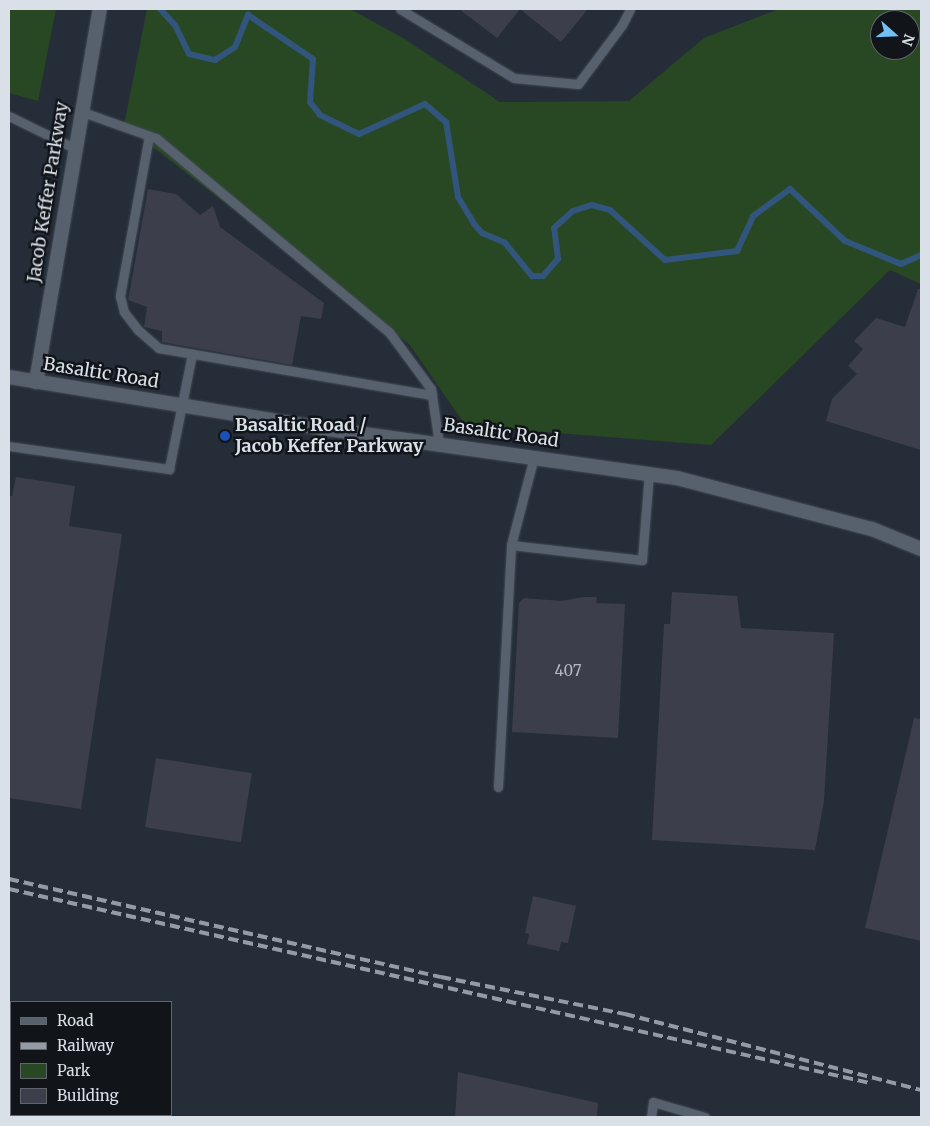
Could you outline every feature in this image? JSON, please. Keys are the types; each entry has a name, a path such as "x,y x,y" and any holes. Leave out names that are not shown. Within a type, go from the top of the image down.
{"street":[{"name":"Jacob Keffer Parkway","path":"36,382 80,111 100,9"},
{"name":"Basaltic Road","path":"9,377 439,444 649,473 735,491 872,529 921,549"}],"lane":[{"path":"400,9 514,78 578,84 622,25 630,9"},
{"path":"80,111 149,136 389,332 432,395 439,444"},
{"path":"9,116 74,148"},
{"path":"149,136 120,296 124,312 159,348 432,395"},
{"path":"9,446 169,470 192,354"},
{"path":"498,786 511,545 534,456"},
{"path":"511,545 642,560 649,473"},
{"path":"650,1117 653,1102 705,1117"}],"green space":[{"path":"9,9 56,9 38,101 9,93"},
{"path":"147,9 350,9 403,38 500,102 629,101 704,38 779,9 921,9 921,284 890,270 711,445 466,426 409,344 124,125"}],"building":[{"path":"459,9 520,9 497,38"},
{"path":"520,9 588,9 561,42"},
{"path":"148,189 176,194 200,215 213,206 220,227 324,303 321,319 301,316 292,365 162,342 162,331 144,327 147,307 128,300"},
{"path":"918,289 921,289 921,450 826,421 832,399 857,374 848,366 863,349 854,341 876,318 905,327"},
{"path":"16,477 75,486 69,526 122,534 81,809 9,798 9,496 12,496"},
{"path":"672,592 737,596 741,628 834,633 824,801 815,850 652,840 664,624 670,624"},
{"path":"597,597 596,603 625,604 618,738 512,732 519,603 524,598 561,601"},
{"path":"914,718 921,719 921,941 865,928"},
{"path":"156,758 252,773 241,842 145,827"},
{"path":"533,896 576,906 568,943 561,942 559,951 527,944 529,934 525,933"},
{"path":"458,1072 598,1103 597,1117 455,1117"}],"waterway":[{"path":"160,9 175,25 189,54 215,60 235,47 248,15 313,59 310,102 320,115 359,134 425,104 446,122 458,197 474,224 482,233 505,243 532,276 543,276 558,259 554,228 573,211 592,205 610,210 665,260 737,251 753,216 790,189 845,241 901,264 921,255"}],"railway":[{"path":"9,879 441,977 625,1014 921,1090"},
{"path":"9,889 870,1083"}],"place":[{"name":"Basaltic Road / Jacob Keffer Parkway","path":"225,436"}]}
